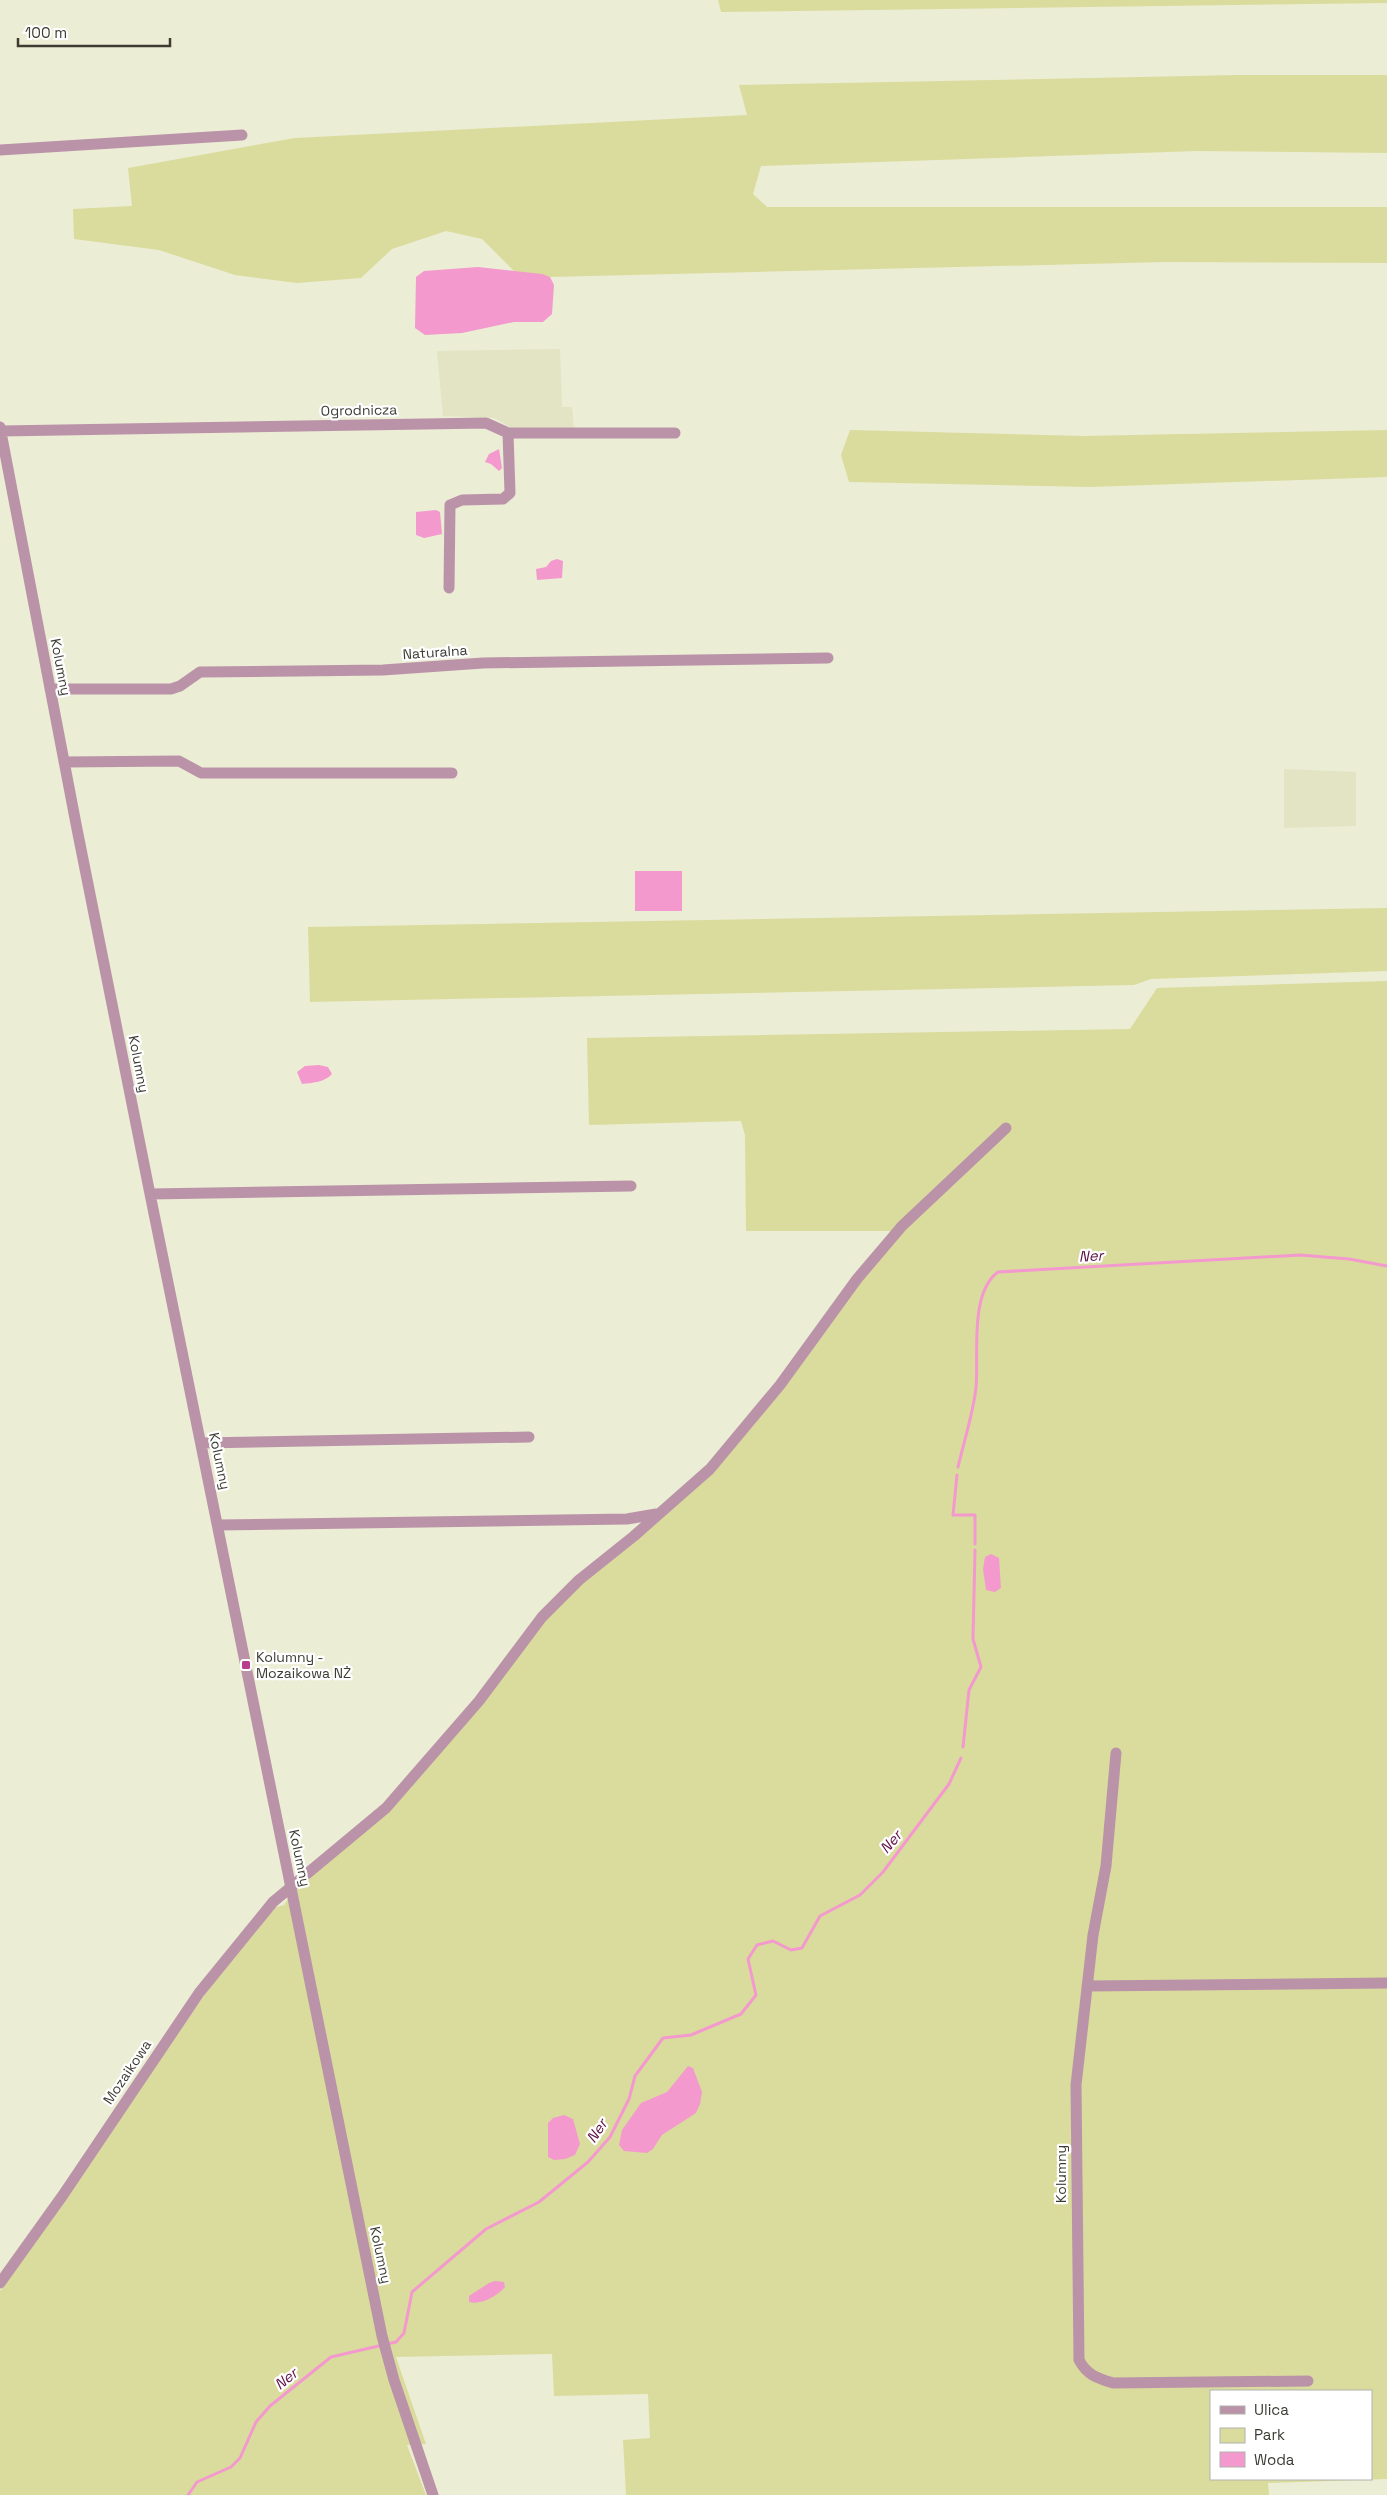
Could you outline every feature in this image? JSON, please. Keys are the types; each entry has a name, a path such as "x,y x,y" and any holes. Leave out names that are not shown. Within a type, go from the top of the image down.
{"street":[{"path":"0,150 242,135"},
{"name":"Ogrodnicza","path":"0,429 486,423 508,434"},
{"name":"Kolumny","path":"0,429 150,1194 382,2336 433,2495"},
{"path":"449,588 450,504 462,500 503,499 508,496 510,493 508,434 675,433"},
{"name":"Naturalna","path":"50,689 171,689 180,686 200,672 382,670 483,663 828,658"},
{"path":"64,762 179,761 196,772 201,773 452,773"},
{"name":"Mozaikowa","path":"0,2283 63,2195 200,1993 267,1908 386,1808 479,1701 542,1617 579,1580 634,1536 717,1461 780,1385 857,1279 902,1226 1006,1128"},
{"path":"150,1194 630,1186"},
{"path":"201,1443 529,1437"},
{"path":"218,1525 627,1519 657,1514"},
{"name":"Kolumny","path":"1116,1753 1106,1866 1093,1935 1076,2085 1079,2360 1085,2370 1096,2378 1113,2384 1308,2381"},
{"path":"1087,1986 1387,1984"}],"shaded area":[{"path":"560,349 562,407 572,407 574,429 513,429 495,418 443,416 437,351"},
{"path":"1284,769 1356,772 1356,826 1284,828"}],"green space":[{"path":"718,0 1387,0 1387,3 721,12"},
{"path":"1238,75 1387,75 1387,153 1197,151 761,166 753,194 767,207 1387,207 1387,263 1166,262 550,277 514,271 482,239 446,231 392,249 361,278 297,283 235,275 159,250 74,239 73,209 132,206 128,168 295,138 747,115 739,85"},
{"path":"850,430 1084,436 1387,430 1387,477 1090,487 849,482 841,455"},
{"path":"1387,908 1387,971 1151,979 1134,985 310,1002 308,927"},
{"path":"1387,981 1387,2479 1372,2480 1372,2390 1210,2390 1210,2480 1357,2480 1268,2483 1269,2495 626,2495 623,2440 650,2438 648,2394 554,2396 552,2354 396,2357 426,2444 407,2445 426,2495 0,2495 0,2291 61,2206 193,2011 254,1928 276,1907 284,1905 301,1879 374,1821 556,1606 700,1480 897,1231 746,1231 745,1135 741,1121 589,1125 587,1038 1130,1029 1157,988"}],"water":[{"path":"478,267 542,274 550,277 554,285 552,314 543,322 514,322 462,333 425,335 415,328 416,277 424,271"},
{"path":"499,449 502,468 499,471 491,464 485,462 489,454"},
{"path":"436,510 440,512 442,534 424,538 416,535 416,512"},
{"path":"557,559 563,561 562,578 537,580 536,569 546,567 551,561"},
{"path":"635,871 682,871 682,911 635,911"},
{"path":"319,1065 328,1067 332,1074 314,1083 302,1084 297,1072 305,1066"},
{"path":"991,1554 999,1558 1001,1588 995,1592 986,1590 983,1569 985,1557"},
{"path":"688,2066 693,2068 702,2092 696,2113 662,2135 653,2149 647,2153 624,2151 619,2145 622,2130 641,2103 667,2092"},
{"path":"564,2115 573,2119 580,2144 575,2155 565,2159 554,2160 548,2157 548,2123 553,2118"},
{"path":"495,2281 504,2282 505,2287 488,2299 474,2303 469,2302 469,2296"}],"waterway":[{"name":"Ner","path":"958,1467 975,1398 979,1309 989,1282 998,1272 1300,1255 1349,1259 1387,1266"},
{"name":"Ner","path":"957,1475 953,1515 975,1515 975,1544"},
{"name":"Ner","path":"963,1747 969,1690 981,1667 973,1639 975,1550"},
{"name":"Ner","path":"188,2495 197,2482 231,2467 240,2458 256,2422 270,2406 331,2357 396,2342 404,2333 412,2292 486,2229 539,2202 588,2162 610,2137 629,2099 635,2076 663,2038 691,2035 741,2014 756,1995 748,1959 757,1945 773,1941 791,1950 802,1948 820,1916 860,1895 883,1872 949,1784 961,1758"}],"place":[{"name":"Kolumny - Mozaikowa NŻ","path":"246,1665"}]}
